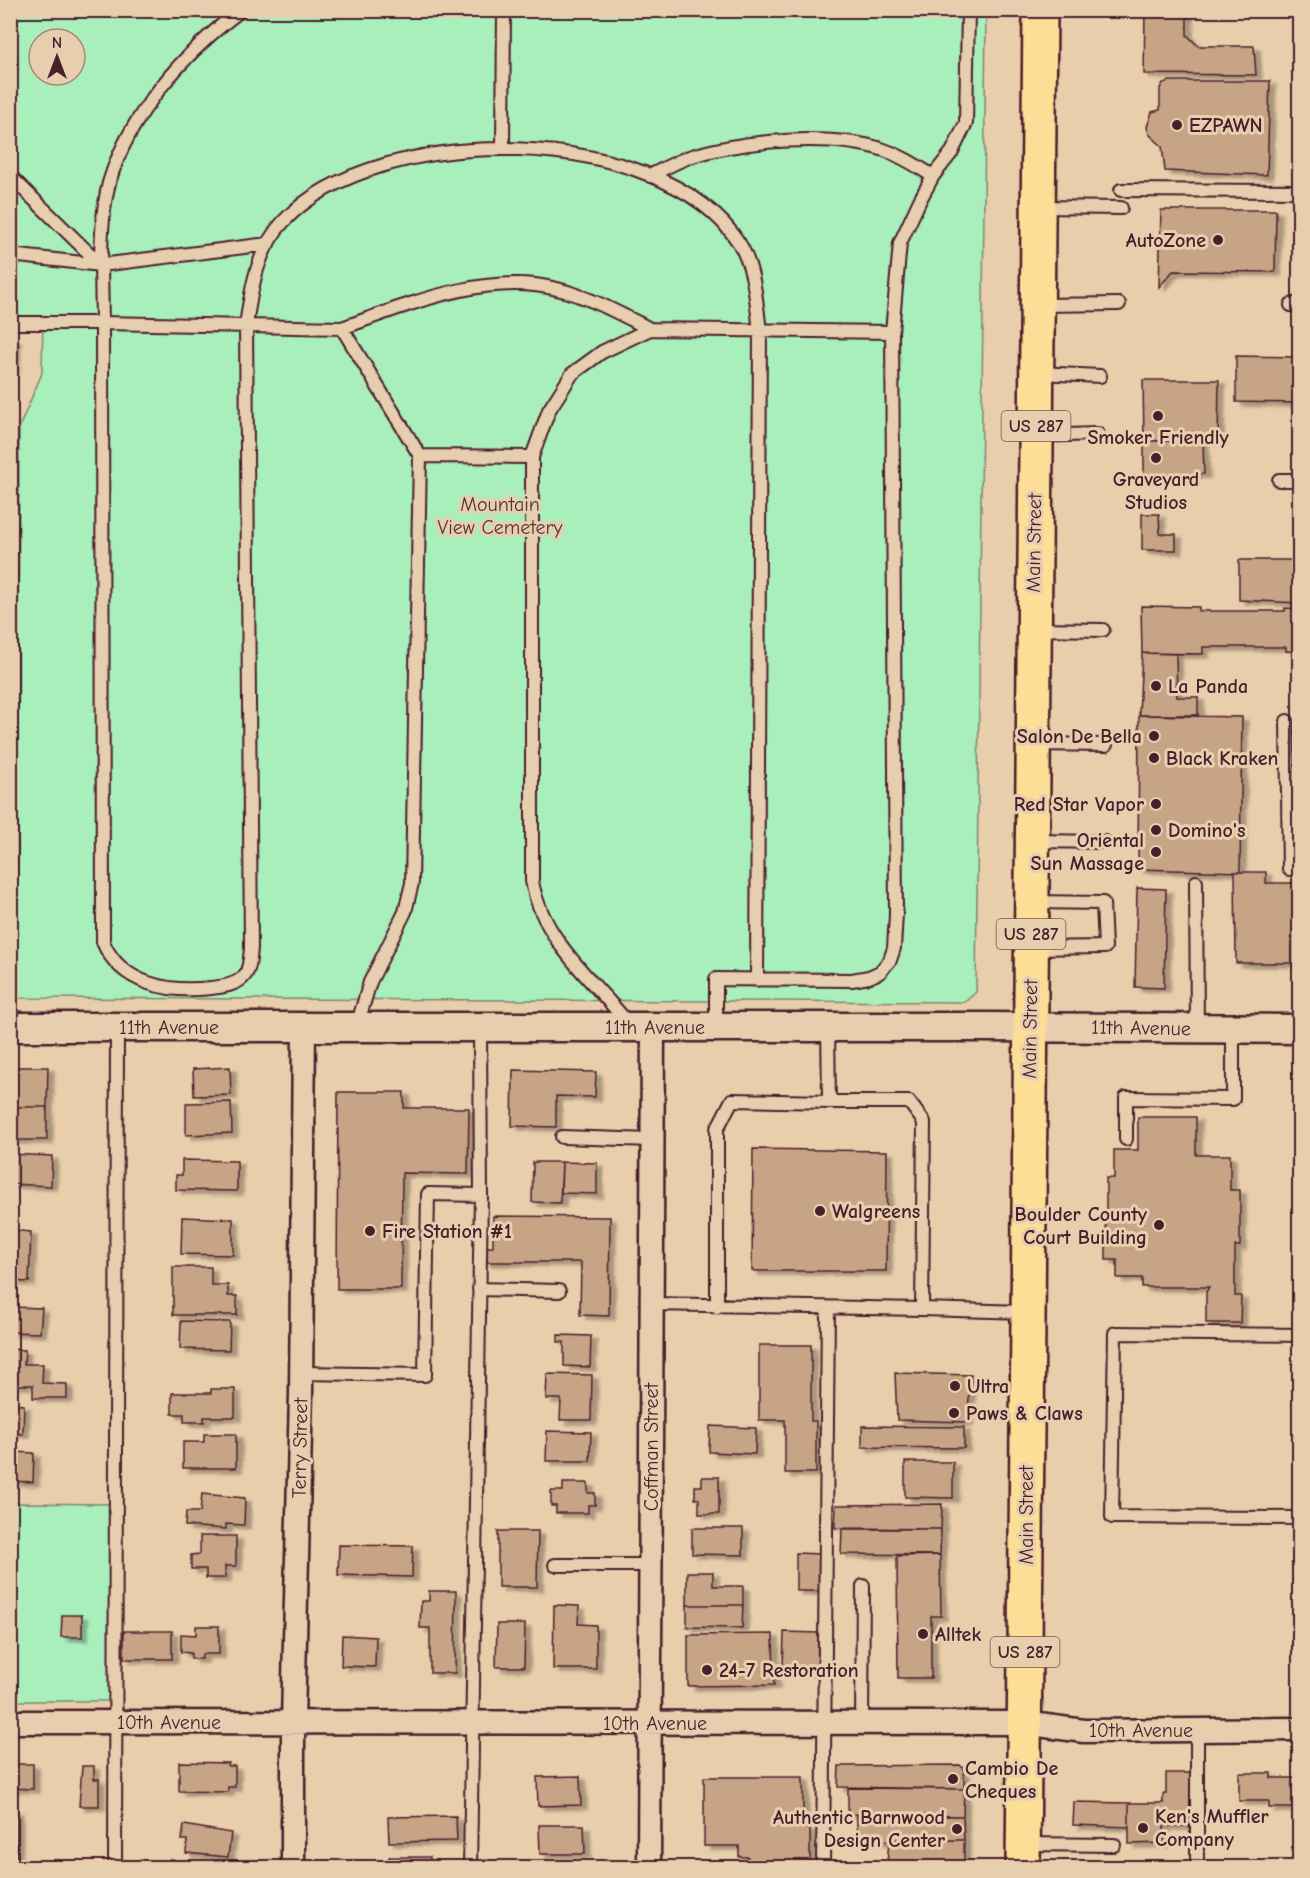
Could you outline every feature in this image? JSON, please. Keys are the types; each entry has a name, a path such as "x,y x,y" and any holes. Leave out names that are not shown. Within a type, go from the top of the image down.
{"highway":[{"name":"Main Street","path":"1024,1856 1029,1027 1040,10"}],"street":[{"name":"Coffman Street","path":"642,1027 652,1140 649,1868"},
{"name":"11th Avenue","path":"10,1028 1299,1029"},
{"name":"Terry Street","path":"293,1868 293,1722 301,1373 304,1028"},
{"name":"10th Avenue","path":"10,1722 1024,1723 1084,1731 1299,1729"}],"lane":[{"path":"241,10 189,56 149,104 131,133 109,183 103,211 101,265 101,932 107,951 120,966 142,981 175,989 208,989 232,984 245,975 250,959 246,326 250,292 268,244 282,222 303,203 330,186 357,175 414,158 503,147 558,150 592,157 650,176 679,191 711,212 740,244 751,268 760,331 757,980"},
{"path":"503,147 504,10"},
{"path":"716,1027 716,979 861,979 875,975 885,967 894,948 896,914 892,332 900,243 908,222 933,176 952,152 966,123 968,10"},
{"path":"650,176 688,157 712,150 788,143 834,142 883,150 905,158 933,176"},
{"path":"10,176 101,265"},
{"path":"1121,190 1299,191"},
{"path":"1038,207 1121,208"},
{"path":"10,255 101,265 268,244"},
{"path":"10,322 342,328 469,289 522,285 555,288 577,295 650,329 892,332"},
{"path":"1037,305 1119,304"},
{"path":"342,328 420,456 412,883 405,912 370,982 357,1028"},
{"path":"642,1027 553,936 536,902 534,892 530,860 532,458 549,410 572,374 602,352 650,329"},
{"path":"1036,373 1100,376"},
{"path":"1035,436 1098,434"},
{"path":"420,456 532,458"},
{"path":"1280,480 1299,480"},
{"path":"1034,628 1103,630"},
{"path":"1287,721 1289,869 1299,868"},
{"path":"1032,744 1106,745"},
{"path":"1031,841 1105,842"},
{"path":"1196,882 1197,1029"},
{"path":"1030,948 1105,947 1103,903 1031,902"},
{"path":"828,1027 829,1102"},
{"path":"115,1868 117,1028"},
{"path":"470,1868 482,1195 480,1028"},
{"path":"1126,1139 1126,1098 1233,1099 1233,1029"},
{"path":"717,1307 717,1129 732,1100 909,1102 924,1122 922,1309"},
{"path":"562,1137 652,1140"},
{"path":"301,1373 425,1375 428,1194 482,1195"},
{"path":"479,1288 559,1291"},
{"path":"651,1305 1028,1312"},
{"path":"824,1868 828,1309"},
{"path":"1299,1335 1115,1333 1112,1516 1299,1518"},
{"path":"555,1565 650,1565"},
{"path":"862,1723 863,1586"},
{"path":"1197,1730 1197,1868"},
{"path":"1024,1856 1114,1845"}],"green space":[{"name":"Mountain View Cemetery","path":"11,11 986,11 976,992 965,1002 17,998 19,428 42,373 43,319 11,315"},
{"path":"11,1503 111,1504 111,1701 11,1701"}],"building":[{"path":"1145,11 1187,11 1187,35 1198,46 1254,46 1256,75 1144,74"},
{"path":"1169,81 1270,81 1267,175 1165,171 1162,146 1149,134 1147,127 1152,112 1160,110 1160,88 1163,83"},
{"name":"AutoZone","path":"1161,210 1276,210 1275,272 1173,271 1159,287"},
{"path":"1297,212 1300,212 1300,259 1298,259"},
{"path":"10,338 15,338 13,370 10,370"},
{"path":"1236,356 1300,357 1300,403 1236,402"},
{"path":"1143,380 1219,380 1218,440 1144,441"},
{"path":"1144,441 1203,441 1204,474 1144,475"},
{"path":"1142,514 1159,514 1160,534 1176,534 1176,550 1142,550"},
{"path":"1239,560 1300,560 1300,603 1239,600"},
{"path":"1141,606 1199,607 1199,611 1300,609 1300,652 1286,651 1286,647 1203,647 1203,654 1142,653"},
{"path":"1142,653 1176,654 1177,697 1198,697 1198,715 1139,715"},
{"path":"1139,715 1242,717 1240,872 1138,869"},
{"path":"1235,872 1266,872 1266,883 1300,883 1300,963 1236,963"},
{"path":"1137,888 1166,889 1164,988 1135,987"},
{"path":"16,1067 48,1067 47,1107 16,1107"},
{"path":"230,1067 231,1095 194,1096 193,1069"},
{"path":"513,1070 596,1072 595,1097 556,1096 556,1127 512,1126"},
{"name":"Fire Station #1","path":"338,1092 404,1092 404,1108 469,1108 468,1174 402,1173 401,1289 337,1289"},
{"path":"231,1102 232,1133 186,1135 186,1103"},
{"path":"10,1107 47,1107 47,1140 10,1140"},
{"path":"1138,1117 1196,1117 1196,1155 1230,1155 1230,1190 1240,1190 1240,1246 1235,1246 1235,1296 1241,1296 1240,1323 1206,1323 1206,1292 1209,1287 1142,1287 1142,1278 1117,1278 1117,1260 1106,1260 1106,1178 1114,1178 1114,1150 1138,1150"},
{"name":"Walgreens","path":"753,1149 887,1151 886,1271 752,1271"},
{"path":"10,1154 52,1156 51,1186 10,1184"},
{"path":"182,1160 237,1161 237,1191 176,1190 176,1175 182,1175"},
{"path":"533,1162 562,1162 560,1203 532,1202"},
{"path":"562,1162 597,1163 597,1194 561,1193"},
{"path":"493,1216 610,1217 609,1316 580,1315 581,1262 484,1262 485,1247 493,1247"},
{"path":"182,1217 233,1219 233,1255 181,1254"},
{"path":"10,1230 31,1232 29,1282 10,1281"},
{"path":"173,1267 211,1267 211,1285 228,1285 228,1296 237,1296 237,1315 173,1315"},
{"path":"10,1307 42,1308 40,1333 10,1332"},
{"path":"181,1321 230,1322 229,1350 180,1349"},
{"path":"558,1335 591,1336 590,1367 564,1366 564,1342 558,1342"},
{"path":"759,1345 811,1345 811,1421 816,1421 816,1473 785,1473 785,1420 759,1420"},
{"path":"10,1349 25,1350 24,1364 43,1364 42,1383 67,1384 67,1398 33,1398 33,1385 10,1385"},
{"path":"895,1373 971,1375 967,1422 897,1420"},
{"path":"547,1374 592,1375 591,1420 560,1420 561,1399 546,1399"},
{"path":"211,1389 235,1389 235,1417 204,1417 204,1422 184,1422 184,1414 172,1414 172,1393 211,1393"},
{"path":"10,1404 24,1405 23,1434 10,1433"},
{"path":"710,1426 756,1428 755,1454 709,1452"},
{"path":"862,1426 964,1427 964,1448 862,1447"},
{"path":"547,1431 591,1432 590,1461 546,1461"},
{"path":"204,1434 236,1434 236,1468 183,1468 183,1442 204,1442"},
{"path":"10,1452 34,1453 33,1482 10,1481"},
{"path":"905,1462 953,1462 953,1498 905,1497"},
{"path":"702,1477 719,1477 719,1514 699,1514 699,1499 695,1499 695,1486 702,1486"},
{"path":"563,1483 588,1483 588,1493 595,1493 595,1505 588,1505 588,1513 556,1513 556,1506 551,1506 551,1491 563,1491"},
{"path":"202,1494 245,1498 244,1525 226,1524 226,1529 185,1526 186,1512 200,1512"},
{"path":"942,1504 941,1529 835,1528 836,1505"},
{"path":"692,1528 743,1528 743,1555 692,1554"},
{"path":"842,1529 941,1529 940,1555 841,1554"},
{"path":"498,1531 538,1531 537,1587 498,1587"},
{"path":"200,1536 236,1536 236,1566 225,1566 225,1578 206,1578 206,1569 191,1569 191,1555 200,1554"},
{"path":"339,1545 413,1546 412,1577 338,1575"},
{"path":"796,1553 820,1554 819,1591 796,1591"},
{"path":"940,1555 941,1616 931,1616 931,1678 898,1678 897,1556"},
{"path":"687,1572 713,1572 713,1586 743,1586 743,1605 687,1605"},
{"path":"429,1591 456,1591 455,1673 430,1673 430,1628 420,1628 421,1601 429,1601"},
{"path":"554,1605 579,1606 578,1624 596,1625 596,1669 553,1669"},
{"path":"687,1605 743,1605 742,1628 687,1627"},
{"path":"62,1615 82,1615 82,1637 61,1637"},
{"path":"497,1624 525,1624 524,1667 496,1667"},
{"path":"196,1626 219,1626 219,1654 202,1654 202,1659 191,1659 191,1653 181,1652 181,1634 196,1635"},
{"path":"124,1631 172,1631 172,1659 124,1659"},
{"path":"784,1632 819,1633 817,1672 783,1671"},
{"path":"773,1634 774,1685 688,1686 688,1635"},
{"path":"342,1635 376,1637 375,1667 341,1666"},
{"path":"179,1762 229,1763 228,1766 235,1766 235,1787 228,1787 228,1792 179,1791"},
{"path":"10,1764 33,1764 33,1789 10,1788"},
{"path":"960,1765 964,1769 964,1789 838,1787 839,1766"},
{"path":"82,1766 94,1766 94,1779 99,1779 99,1806 79,1806"},
{"path":"1166,1773 1193,1773 1193,1826 1164,1826 1164,1843 1129,1844 1129,1803 1163,1803 1163,1794 1166,1794"},
{"path":"1239,1773 1271,1773 1271,1778 1300,1778 1300,1808 1269,1808 1269,1801 1239,1801"},
{"path":"580,1776 581,1805 538,1806 537,1777"},
{"path":"704,1777 803,1777 803,1828 810,1828 810,1868 748,1868 748,1857 739,1857 739,1846 704,1846"},
{"path":"848,1788 964,1789 963,1816 848,1814"},
{"path":"1074,1802 1129,1803 1129,1827 1073,1825"},
{"path":"10,1810 17,1810 17,1838 10,1838"},
{"path":"456,1816 457,1841 389,1842 388,1817"},
{"path":"857,1816 963,1816 964,1840 857,1841"},
{"path":"184,1825 231,1833 228,1857 186,1853 187,1840 182,1840"},
{"path":"539,1825 584,1825 585,1854 540,1854"},
{"path":"10,1838 17,1838 16,1865 10,1865"},
{"path":"889,1840 964,1840 964,1868 899,1867 899,1863 887,1863"},
{"path":"389,1857 430,1857 430,1865 439,1865 439,1868 389,1868"}],"place":[{"name":"EZPAWN","path":"1177,125"},
{"name":"AutoZone","path":"1218,240"},
{"name":"Smoker Friendly","path":"1158,416"},
{"name":"Graveyard Studios","path":"1156,458"},
{"name":"La Panda","path":"1156,686"},
{"name":"Salon De Bella","path":"1154,736"},
{"name":"Black Kraken","path":"1154,758"},
{"name":"Red Star Vapor","path":"1156,804"},
{"name":"Domino's","path":"1156,830"},
{"name":"Oriental Sun Massage","path":"1156,852"},
{"name":"Walgreens","path":"820,1211"},
{"name":"Boulder County Court Building","path":"1159,1225"},
{"name":"Fire Station #1","path":"370,1231"},
{"name":"Ultra","path":"955,1386"},
{"name":"Paws & Claws","path":"954,1413"},
{"name":"Alltek","path":"923,1634"},
{"name":"24-7 Restoration","path":"707,1670"},
{"name":"Cambio De Cheques","path":"953,1779"},
{"name":"Ken's Muffler Company","path":"1143,1828"},
{"name":"Authentic Barnwood Design Center","path":"957,1829"}]}
